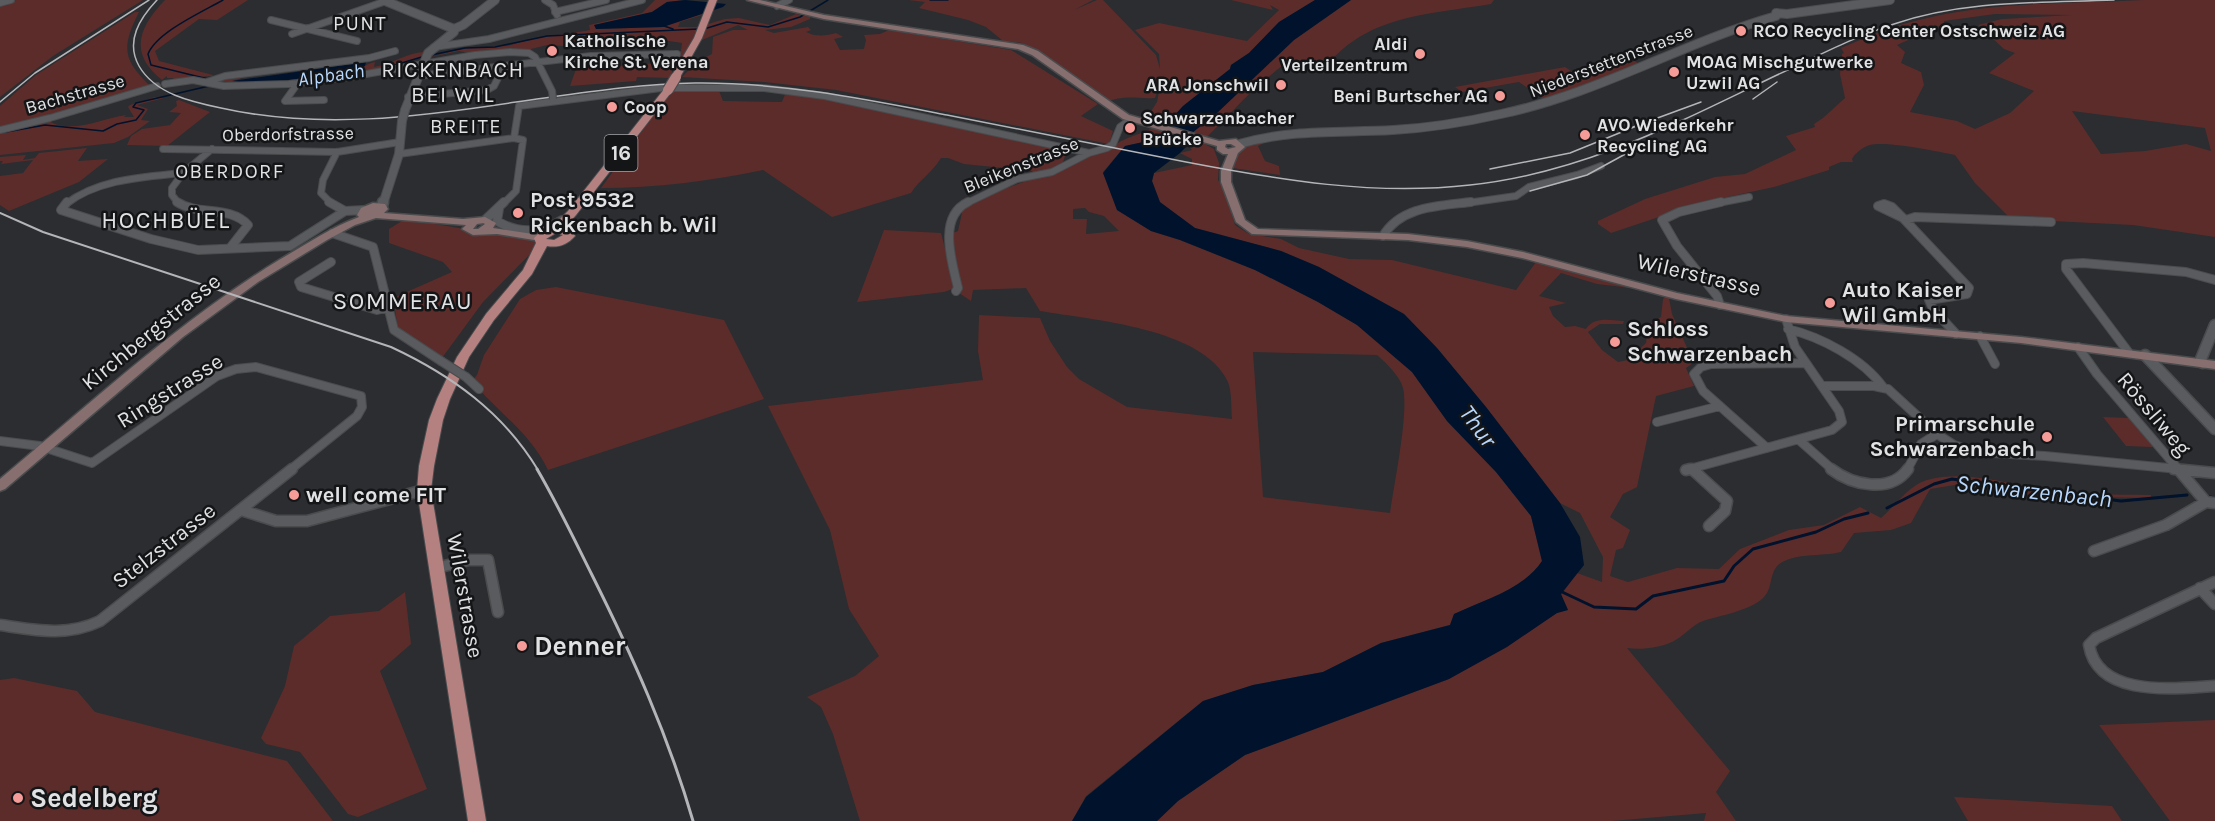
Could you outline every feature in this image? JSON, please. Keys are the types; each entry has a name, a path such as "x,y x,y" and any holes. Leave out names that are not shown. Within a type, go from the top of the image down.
{"main road":[{"name":"Wilerstrasse","path":"477,821 424,490 427,452 446,387 475,337 532,264 550,235 573,217 572,213 668,90 698,38 713,0"},
{"path":"751,0 824,17 1020,46 1035,53 1131,119 1230,148"},
{"name":"Wilerstrasse","path":"1230,148 1229,164 1225,176 1241,222 1251,230 1275,234 1383,236 1448,241 1497,249 1787,324 1956,333 2209,364"},
{"path":"373,211 463,222 485,221 508,229 550,235 561,243 569,236 550,235 497,231 470,232 467,229 423,218"},
{"name":"Kirchbergstrasse","path":"0,486 157,350 227,296 292,256 373,211"},
{"path":"467,229 470,223 485,221"},
{"path":"480,232 489,228 485,221"},
{"name":"Wilerstrasse","path":"532,264 561,243"}],"street":[{"path":"0,3 12,0"},
{"path":"292,34 384,0 454,28 463,25 495,0"},
{"path":"545,0 552,5 561,20"},
{"path":"555,12 606,0"},
{"path":"434,47 489,39 642,0"},
{"path":"777,6 789,0"},
{"name":"Niederstettenstrasse","path":"1230,148 1284,132 1317,129 1412,129 1533,108 1584,91 1743,25 1776,16 1788,18 1790,16 1787,14 1890,0"},
{"path":"271,20 357,40"},
{"path":"337,152 323,180 321,193 327,201 345,211 373,211 385,192 399,154 402,120 408,97 426,58 434,47 454,32 454,28"},
{"path":"214,83 369,58 395,51"},
{"path":"165,84 189,80 214,83 298,83 349,77 426,58 510,52 529,53 537,62 552,91 553,101"},
{"path":"418,76 626,54 677,54"},
{"path":"408,97 487,90 494,86 503,68"},
{"path":"298,83 285,101 324,100"},
{"name":"Bachstrasse","path":"0,130 50,118 157,86"},
{"path":"514,138 519,106 674,87 741,86 825,96 1089,153"},
{"name":"Bleikenstrasse","path":"956,291 958,288 948,241 953,219 960,206 1017,179 1052,172 1089,153 1113,144 1118,130 1131,119"},
{"path":"399,154 514,138 523,140 517,186 512,196 485,221"},
{"name":"Oberdorfstrasse","path":"212,149 337,152 400,142"},
{"path":"163,148 212,149"},
{"path":"212,149 182,174 171,190 172,197 178,204 188,208 238,216 246,221 247,230 230,248"},
{"path":"1383,236 1390,224 1408,213 1434,207 1516,196 1529,187 1569,178 1601,166"},
{"path":"182,174 121,179 104,183 63,205 61,210 188,249 277,249 290,246 345,211"},
{"path":"1720,305 1717,296 1677,246 1662,220 1669,215 1749,197"},
{"path":"498,208 500,210 497,221 507,226 528,230 552,227 572,213"},
{"path":"1956,333 1933,309 1929,300 1967,294 1969,288 1905,219 1915,217 2051,222"},
{"path":"337,230 374,247 394,330 466,377 478,389"},
{"path":"331,262 304,277 299,282 301,287 377,310 389,307"},
{"path":"2129,353 2066,269 2068,263 2186,272 2215,280"},
{"path":"1709,526 1725,512 1727,501 1689,470 1832,430 1842,422 1840,413 1795,347 1787,324"},
{"path":"1787,324 1868,369 1883,387 1953,445 1975,452 2045,456 2215,473"},
{"path":"2209,364 2202,359 2215,325"},
{"path":"1980,336 1995,364"},
{"name":"Rössliweg","path":"2078,347 2097,374 2179,471 2210,503"},
{"path":"2145,355 2215,429"},
{"path":"1767,448 1720,406 1695,380 1694,374 1701,367 1718,364 1806,363"},
{"name":"Ringstrasse","path":"45,448 92,463 218,376 245,367 256,367 361,396 364,406 351,422 241,510"},
{"path":"1822,386 1883,387"},
{"path":"1657,422 1720,406"},
{"path":"1799,440 1847,480 1884,483 1903,475 1919,445 1930,435 1937,434"},
{"path":"0,441 45,448"},
{"name":"Stelzstrasse","path":"0,625 66,633 89,628 241,510 276,521 307,521 424,490"},
{"path":"2094,551 2157,531 2210,503"},
{"path":"436,568 469,560 488,560 498,612"},
{"path":"2215,582 2096,638 2090,645 2090,651 2100,667 2125,684 2140,688 2215,686"},
{"path":"2200,588 2215,604"}],"shaded area":[{"path":"13,0 143,0 53,56 0,97 0,3"},
{"path":"165,0 248,0 217,20 199,19 155,51 159,61 213,75 196,77 210,80 195,77 170,81 174,78 167,78 167,76 162,80 144,60 141,40 144,30"},
{"path":"655,0 685,0 667,2 652,12 595,25 596,29 663,27 701,13 702,15 680,22 678,27 698,27 725,19 739,18 770,25 796,14 810,17 810,19 791,27 765,30 774,33 808,27 811,30 806,32 813,35 836,33 843,37 834,39 840,50 864,49 866,40 864,35 880,34 889,30 1011,50 1098,104 1081,116 1113,131 1109,144 836,90 764,82 682,77 698,61 712,54 713,37 733,30 748,30 738,25 690,45 671,78 637,77 636,81 570,86 576,69 656,63 656,66 672,65 672,74 679,59 673,56 681,51 682,43 669,41 612,43 580,47 547,45 523,51 474,54 459,51 431,57 465,48 507,46 536,38 590,30 589,25 642,13"},
{"path":"908,0 1093,0 1074,10 1097,0 1103,0 1156,55 1160,69 1159,54 1135,30 1159,23 1247,41 1279,10 1270,5 1273,10 1231,0 1315,0 1279,22 1249,53 1231,65 1230,69 1183,106 1165,126 1146,119 1157,102 1162,77 1155,98 1127,98 1109,101 1023,43 1003,41 986,27 968,20 919,8 925,2"},
{"path":"1351,0 1494,0 1491,4 1418,16 1383,25 1348,45 1323,67 1290,59 1254,89 1206,138 1192,133 1218,112 1294,40"},
{"path":"2215,0 2215,237 2133,225 2011,219 1975,183 1955,155 1887,144 1868,146 1855,155 1853,162 1841,162 1829,167 1829,170 1774,187 1704,202 1611,233 1598,224 1598,221 1645,199 1715,177 1745,174 1796,150 1786,136 1815,127 1814,124 1845,98 1840,74 1844,53 1841,48 1877,33 1915,21 1971,10 2058,3","holes":["1995,14 2072,15 2002,19 1978,25 2004,49 2015,53 1989,73 2034,91 2010,113 1975,129 1957,121 1910,112 1924,85 1921,72 1901,63 1905,52 1897,45 1944,24 1944,21","2072,111 2205,128 2211,151 2186,144 2145,151 2101,154"]},
{"path":"135,12 139,12 129,35 128,52 134,68 150,86 45,120 59,125 72,126 126,115 124,117 134,117 128,107 130,105 155,97 164,98 137,105 148,109 141,120 150,121 128,137 114,143 0,155 0,106 36,75"},
{"path":"424,52 421,58 369,72 297,82 228,84 216,81 242,78 233,81 276,81 320,77 353,71 375,62 374,67 381,66 411,54"},
{"path":"1635,61 1640,65 1549,103 1519,82 1462,92 1455,87 1565,67 1574,73"},
{"path":"340,65 242,78 244,77"},
{"path":"717,86 723,101 782,102 786,92 825,96 1052,144 1065,156 1063,162 1052,170 1033,174 1032,171 964,164 941,158 911,193 832,217 763,170 683,183 601,188 674,87"},
{"path":"179,100 210,112 167,146 127,145 131,136 142,129 170,125 181,113 169,112 177,106 176,101"},
{"path":"1152,128 1168,133 1157,139 1125,146 1103,172 1117,210 1151,231 1255,270 1357,325 1412,372 1447,421 1496,472 1531,516 1542,561 1534,571 1514,586 1454,614 1450,625 1381,643 1323,672 1253,685 1203,701 1086,796 1072,821 860,821 833,734 821,707 807,697 855,676 879,656 849,609 830,530 768,406 983,380 978,351 979,315 1040,318 1050,341 1067,367 1079,379 1127,407 1232,419 1228,382 1215,364 1196,349 1172,338 1116,323 1040,311 1026,288 973,290 971,301 956,291 948,235 958,231 964,204 1069,165 1086,150 1096,148 1110,150 1124,140","holes":["1085,208 1089,212 1104,216 1119,231 1086,234 1087,219 1073,219 1073,209","1253,352 1377,355 1392,370 1403,388 1404,414 1390,513 1263,497"]},
{"path":"1329,134 1266,142 1258,146 1265,161 1279,166 1280,175 1233,168 1236,155 1241,152 1248,141"},
{"path":"1188,139 1214,149 1219,163 1218,180 1224,189 1235,225 1249,234 1281,239 1299,248 1349,259 1392,260 1516,290 1536,262 1631,288 1597,284 1561,273 1539,296 1566,303 1549,307 1553,316 1565,327 1575,326 1586,329 1598,320 1624,321 1623,324 1600,324 1588,332 1602,350 1618,362 1628,360 1646,343 1648,325 1661,317 1663,299 1669,298 1672,314 1692,359 1693,363 1686,368 1694,386 1656,396 1637,487 1623,494 1610,517 1630,530 1623,548 1616,550 1610,576 1628,582 1677,568 1719,569 1740,549 1789,530 1824,525 1860,507 1881,518 1914,486 1942,477 1988,479 2062,493 2151,495 2151,498 2038,496 1961,484 1930,489 1911,523 1891,530 1854,533 1841,552 1800,556 1785,561 1775,569 1766,594 1758,602 1703,621 1667,644 1650,648 1627,648 1730,771 1716,792 1736,821 1704,821 1706,813 1612,821 1157,821 1178,801 1245,755 1449,679 1557,613 1568,610 1561,595 1577,573 1602,582 1603,557 1580,513 1560,503 1486,407 1437,348 1404,314 1319,267 1281,251 1195,228 1160,203 1152,181 1154,173 1192,165 1192,159 1180,153 1192,150 1188,145"},
{"path":"87,148 78,161 108,159 79,182 9,211 0,205 0,176 23,173 33,160 1,164 3,161 0,161 0,157 26,155 23,160 35,158 39,153"},
{"path":"405,219 459,228 470,234 492,232 533,239 537,247 483,302 442,358 398,328 393,298 452,272 443,262 389,243 389,229"},
{"path":"884,230 941,233 955,288 944,292 857,302"},
{"path":"556,287 724,320 764,399 548,470 532,444 472,381 477,375 484,355 520,299 536,290"},
{"path":"2103,417 2129,418 2153,447 2126,446"},
{"path":"405,592 411,644 380,671 427,789 358,817 348,814 300,752 266,744 261,738 285,686 294,646 330,616 379,611"},
{"path":"14,678 77,691 95,712 287,761 333,821 0,821 0,680"},
{"path":"2215,720 2215,821 2170,821 2099,725"},
{"path":"1954,797 2112,806 2122,821 1968,821"}],"water":[{"path":"685,0 726,4 663,27 596,29 594,25 652,12 667,2"},
{"name":"Thur","path":"1315,0 1351,0 1294,40 1218,112 1192,133 1188,145 1180,153 1154,173 1152,181 1160,202 1195,228 1281,251 1319,267 1404,314 1437,348 1486,407 1560,503 1580,537 1584,565 1561,594 1568,610 1557,613 1507,647 1449,679 1245,755 1178,801 1157,821 1072,821 1086,797 1203,701 1253,685 1323,672 1381,643 1450,625 1454,614 1514,586 1534,571 1542,561 1531,516 1496,472 1447,421 1412,372 1357,325 1255,270 1151,231 1117,210 1103,173 1125,146 1157,139 1168,133 1165,126 1183,106 1230,69 1231,65 1249,53 1279,22"},
{"path":"366,62 365,66 354,70 319,76 278,81 232,81"}],"waterway":[{"path":"208,79 151,65 148,54 170,30 223,0"},
{"name":"Alpbach","path":"704,29 727,22 768,27 800,17 828,0"},
{"name":"Alpbach","path":"930,0 948,0"},
{"name":"Alpbach","path":"664,26 673,29"},
{"name":"Alpbach","path":"431,55 465,48 495,47 547,36 699,29"},
{"name":"Alpbach","path":"385,68 425,56"},
{"name":"Alpbach","path":"6,132 45,125 103,131 117,124 136,120 144,110 133,107 136,103 209,86"},
{"name":"Schwarzenbach","path":"1887,508 1934,484 1952,479 2121,501 2187,495"},
{"name":"Schwarzenbach","path":"2209,497 2215,498"},
{"name":"Schwarzenbach","path":"1560,591 1594,607 1636,609 1653,596 1724,581 1734,566 1753,549 1816,532 1844,519 1868,513"}],"railway":[{"path":"0,102 35,73 149,0"},
{"path":"157,0 140,22 134,39 135,57 146,76 154,84 175,95 210,106 258,115 332,120 368,119 442,112 650,85 695,83 759,85 885,103 1257,175 1327,184 1398,189 1470,185 1512,179 1590,158 1666,128 1849,41 1921,16 2003,4 2114,0"},
{"path":"1753,99 1777,82"},
{"path":"1633,127 1701,102"},
{"path":"1490,169 1570,153 1639,125"},
{"path":"1530,191 1587,175 1640,146"},
{"path":"0,213 43,232 391,347 434,370 474,397 509,430 538,470"},
{"path":"537,469 635,665 661,726 693,821"}],"place":[{"name":"RCO Recycling Center Ostschweiz AG","path":"1741,31"},
{"name":"Katholische Kirche St. Verena","path":"552,51"},
{"name":"Aldi Verteilzentrum","path":"1420,54"},
{"name":"MOAG Mischgutwerke Uzwil AG","path":"1674,72"},
{"name":"ARA Jonschwil","path":"1281,85"},
{"name":"Beni Burtscher AG","path":"1500,96"},
{"name":"Coop","path":"612,107"},
{"name":"Schwarzenbacher Brücke","path":"1130,128"},
{"name":"AVO Wiederkehr Recycling AG","path":"1585,135"},
{"name":"Post 9532 Rickenbach b. Wil","path":"518,213"},
{"name":"Auto Kaiser Wil GmbH","path":"1830,303"},
{"name":"Schloss Schwarzenbach","path":"1615,342"},
{"name":"Primarschule Schwarzenbach","path":"2047,437"},
{"name":"well come FIT","path":"294,495"},
{"name":"Denner","path":"522,646"},
{"name":"Sedelberg","path":"18,798"}],"district":[{"name":"PUNT","path":"360,23"},
{"name":"RICKENBACH BEI WIL","path":"453,82"},
{"name":"BREITE","path":"466,126"},
{"name":"OBERDORF","path":"230,171"},
{"name":"HOCHBÜEL","path":"166,220"},
{"name":"SOMMERAU","path":"403,301"}]}
